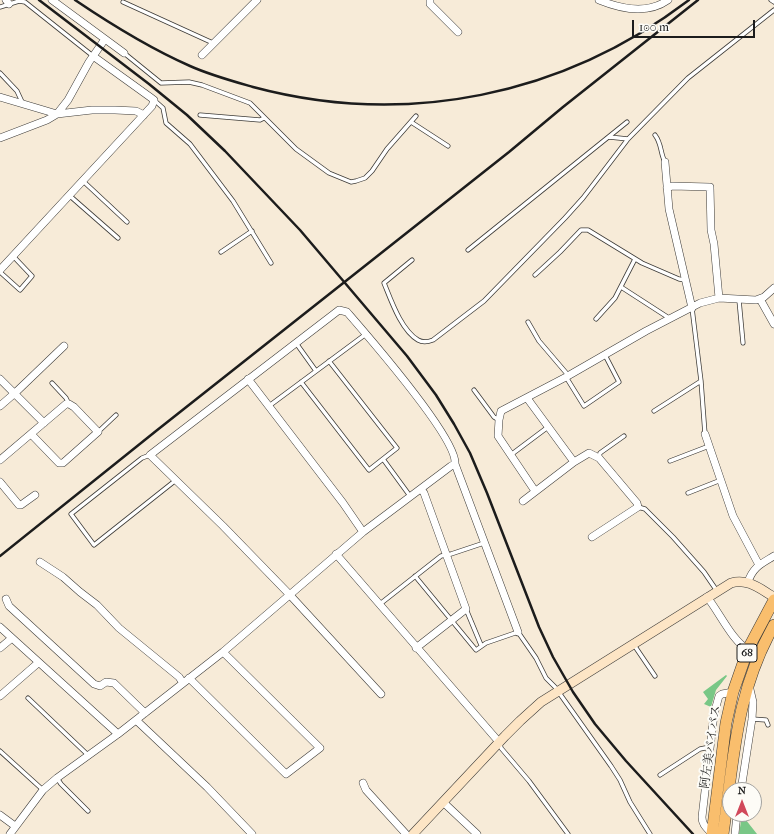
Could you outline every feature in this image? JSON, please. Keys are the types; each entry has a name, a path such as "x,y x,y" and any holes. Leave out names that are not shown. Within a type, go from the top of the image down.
{"main road":[{"name":"阿左美バイパス","path":"712,834 726,723 733,692 748,649 774,600"},
{"name":"阿左美バイパス","path":"723,834 732,755 740,714 748,683 760,652 774,625"}],"street":[{"path":"52,0 124,53"},
{"path":"202,55 257,0"},
{"path":"430,0 430,4 458,32"},
{"path":"599,0 637,10 652,8 668,0"},
{"path":"0,138 47,120 57,114 68,100 93,56 105,39"},
{"path":"0,271 152,106 154,100 93,56"},
{"path":"0,97 57,114 92,110 115,110 136,111 144,115"},
{"path":"665,162 669,208 692,308"},
{"path":"667,188 672,186 710,187 711,230 714,244 719,298"},
{"path":"535,491 512,454 498,436 499,420 502,411 700,303 719,298 739,300 760,299 774,288"},
{"path":"760,299 774,324"},
{"path":"381,694 289,594 223,526 150,455 339,310 346,312 406,381 437,426 454,455 455,464 518,632"},
{"path":"0,406 64,346"},
{"path":"0,379 44,423"},
{"path":"248,379 343,503 363,532"},
{"path":"527,398 574,462"},
{"path":"0,460 66,404 74,407 98,432 63,462 59,463 31,434"},
{"path":"706,434 733,516 759,565"},
{"path":"523,501 589,452 599,458 637,503 638,507 592,537"},
{"path":"10,834 43,790 57,778 118,734 223,652 363,532 455,464"},
{"path":"0,482 19,505 35,495"},
{"path":"416,648 466,609 424,494 420,489"},
{"path":"336,554 416,648 500,742"},
{"path":"748,582 752,572 759,565 774,556"},
{"path":"40,562 64,577 97,605 119,628 179,677 186,680 286,774 320,748 223,652"},
{"path":"414,834 528,714 558,691 707,597 736,581 748,582 774,597"},
{"path":"707,597 737,641 743,647 748,649"},
{"path":"6,599 9,606 94,684 100,686 109,681 114,683 145,713"},
{"path":"0,627 118,734"},
{"path":"0,648 12,638"},
{"path":"0,696 38,662"},
{"path":"742,782 752,719 753,702 748,683"},
{"path":"712,834 704,826 702,817 714,714 719,696 733,692"},
{"path":"136,720 207,788 252,834"},
{"path":"363,783 366,790 406,834"},
{"path":"443,802 477,834"},
{"path":"0,815 15,826"},
{"path":"735,834 737,822"}],"lane":[{"path":"0,7 7,2 25,2 93,56"},
{"path":"123,2 213,44"},
{"path":"412,260 384,283 397,316 411,334 418,340 426,342 433,340 484,301 583,198 628,139 688,78 774,10"},
{"path":"124,53 161,84 181,82 202,85 250,103 296,149 329,173 351,182 365,178 372,171 387,149 416,116"},
{"path":"0,73 17,91 23,104"},
{"path":"154,100 163,108 166,122 190,144 233,201 271,263"},
{"path":"200,115 260,120 264,118"},
{"path":"411,122 448,146"},
{"path":"468,250 627,122"},
{"path":"655,135 660,144 665,162"},
{"path":"609,137 628,139"},
{"path":"83,181 127,222"},
{"path":"70,196 118,238"},
{"path":"535,275 581,230 584,229 635,259 679,279 685,280"},
{"path":"220,252 252,231"},
{"path":"0,271 20,290 32,276 13,256"},
{"path":"596,318 614,298 635,259"},
{"path":"620,287 670,319"},
{"path":"739,300 743,343"},
{"path":"692,308 706,434"},
{"path":"528,322 540,341 567,376 584,406 619,382 605,355"},
{"path":"268,406 366,334"},
{"path":"296,343 316,371"},
{"path":"301,382 369,470 397,448 329,361"},
{"path":"654,411 701,381"},
{"path":"52,383 66,398 69,404"},
{"path":"474,390 494,417 499,420"},
{"path":"98,432 116,415"},
{"path":"512,454 548,427"},
{"path":"599,458 600,454 624,436"},
{"path":"670,461 709,446"},
{"path":"150,455 142,458 71,514 94,545 176,480"},
{"path":"383,459 410,496"},
{"path":"688,492 721,480"},
{"path":"638,507 645,509 673,537 704,572 717,591"},
{"path":"379,604 441,556 484,542"},
{"path":"414,576 476,650 481,645 518,632 536,658 546,678 558,691 611,766 620,780 630,802 650,834"},
{"path":"466,609 481,645"},
{"path":"633,644 655,676"},
{"path":"28,698 89,756"},
{"path":"752,719 766,720 768,725"},
{"path":"500,742 501,748 529,781 568,834"},
{"path":"660,775 700,749 710,746"},
{"path":"0,751 43,790"},
{"path":"57,778 88,811"}],"green space":[{"path":"726,675 727,676 716,690 711,707 704,704 708,699 703,692"},
{"path":"741,822 748,822 757,834 739,834"}],"railway":[{"path":"39,0 149,84 187,115 225,151 300,230 407,356 436,395 470,453 539,627 553,657 573,692 595,724 626,761 693,834"},
{"path":"75,0 145,44 190,66 221,78 253,87 310,99 368,104 425,103 481,95 536,81 589,60 640,33 689,0"},
{"path":"0,556 698,0"}]}
